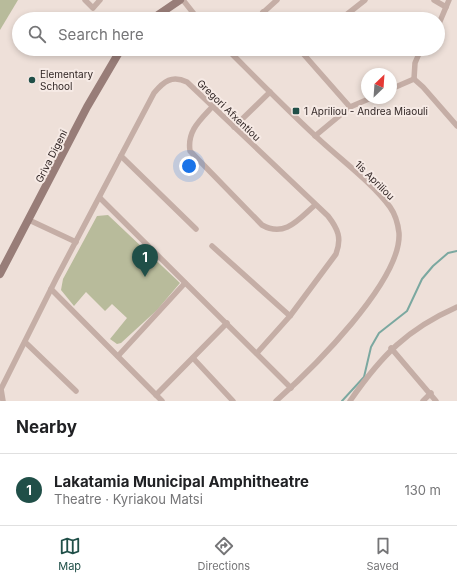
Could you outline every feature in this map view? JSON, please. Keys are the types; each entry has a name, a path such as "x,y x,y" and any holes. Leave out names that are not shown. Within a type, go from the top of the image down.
{"street":[{"path":"84,0 93,8 100,0"},
{"path":"163,12 182,0 192,12"},
{"path":"263,12 277,0"},
{"path":"350,12 365,0"},
{"path":"434,0 446,7"},
{"path":"444,12 449,0"},
{"name":"Griva Digeni","path":"0,274 90,100 117,56"},
{"name":"1is Apriliou","path":"233,56 315,136 378,194 390,208 397,221 399,233 394,261 357,315 332,346 291,388 276,401"},
{"path":"306,56 350,107"},
{"path":"414,79 415,63 418,56"},
{"name":"Gregori Afxentiou","path":"3,401 1,389 51,289 154,93 163,82 173,78 179,78 187,82 328,216 337,228 340,245 336,254 290,316 257,353"},
{"path":"397,86 414,79"},
{"path":"414,79 423,86 457,126"},
{"path":"234,128 270,92"},
{"path":"315,136 350,107 361,102"},
{"path":"212,107 190,134 190,151 262,225 271,230 292,226 315,205"},
{"path":"121,156 196,229"},
{"path":"100,198 291,388"},
{"path":"29,220 76,242"},
{"path":"212,246 290,316"},
{"path":"118,356 185,283"},
{"path":"51,289 162,401"},
{"path":"350,401 391,348 426,322 457,307"},
{"path":"156,395 227,324"},
{"path":"25,342 76,391"},
{"path":"391,348 431,393 436,401"},
{"path":"193,358 233,401"},
{"path":"423,401 431,393"}],"green space":[{"path":"0,0 18,0 0,30"},
{"path":"108,215 180,283 157,310 121,343 117,344 110,339 127,318 112,304 105,311 86,292 74,306 61,290 63,279 97,216"}],"waterway":[{"path":"342,401 364,377 371,347 379,333 407,311 422,279 433,266 448,253 457,251"}],"place":[{"name":"Elementary School","path":"32,80"},
{"name":"1 Apriliou - Andrea Miaouli","path":"296,111"},
{"name":"Lakatamia Municipal Amphitheatre","path":"145,277"}]}
